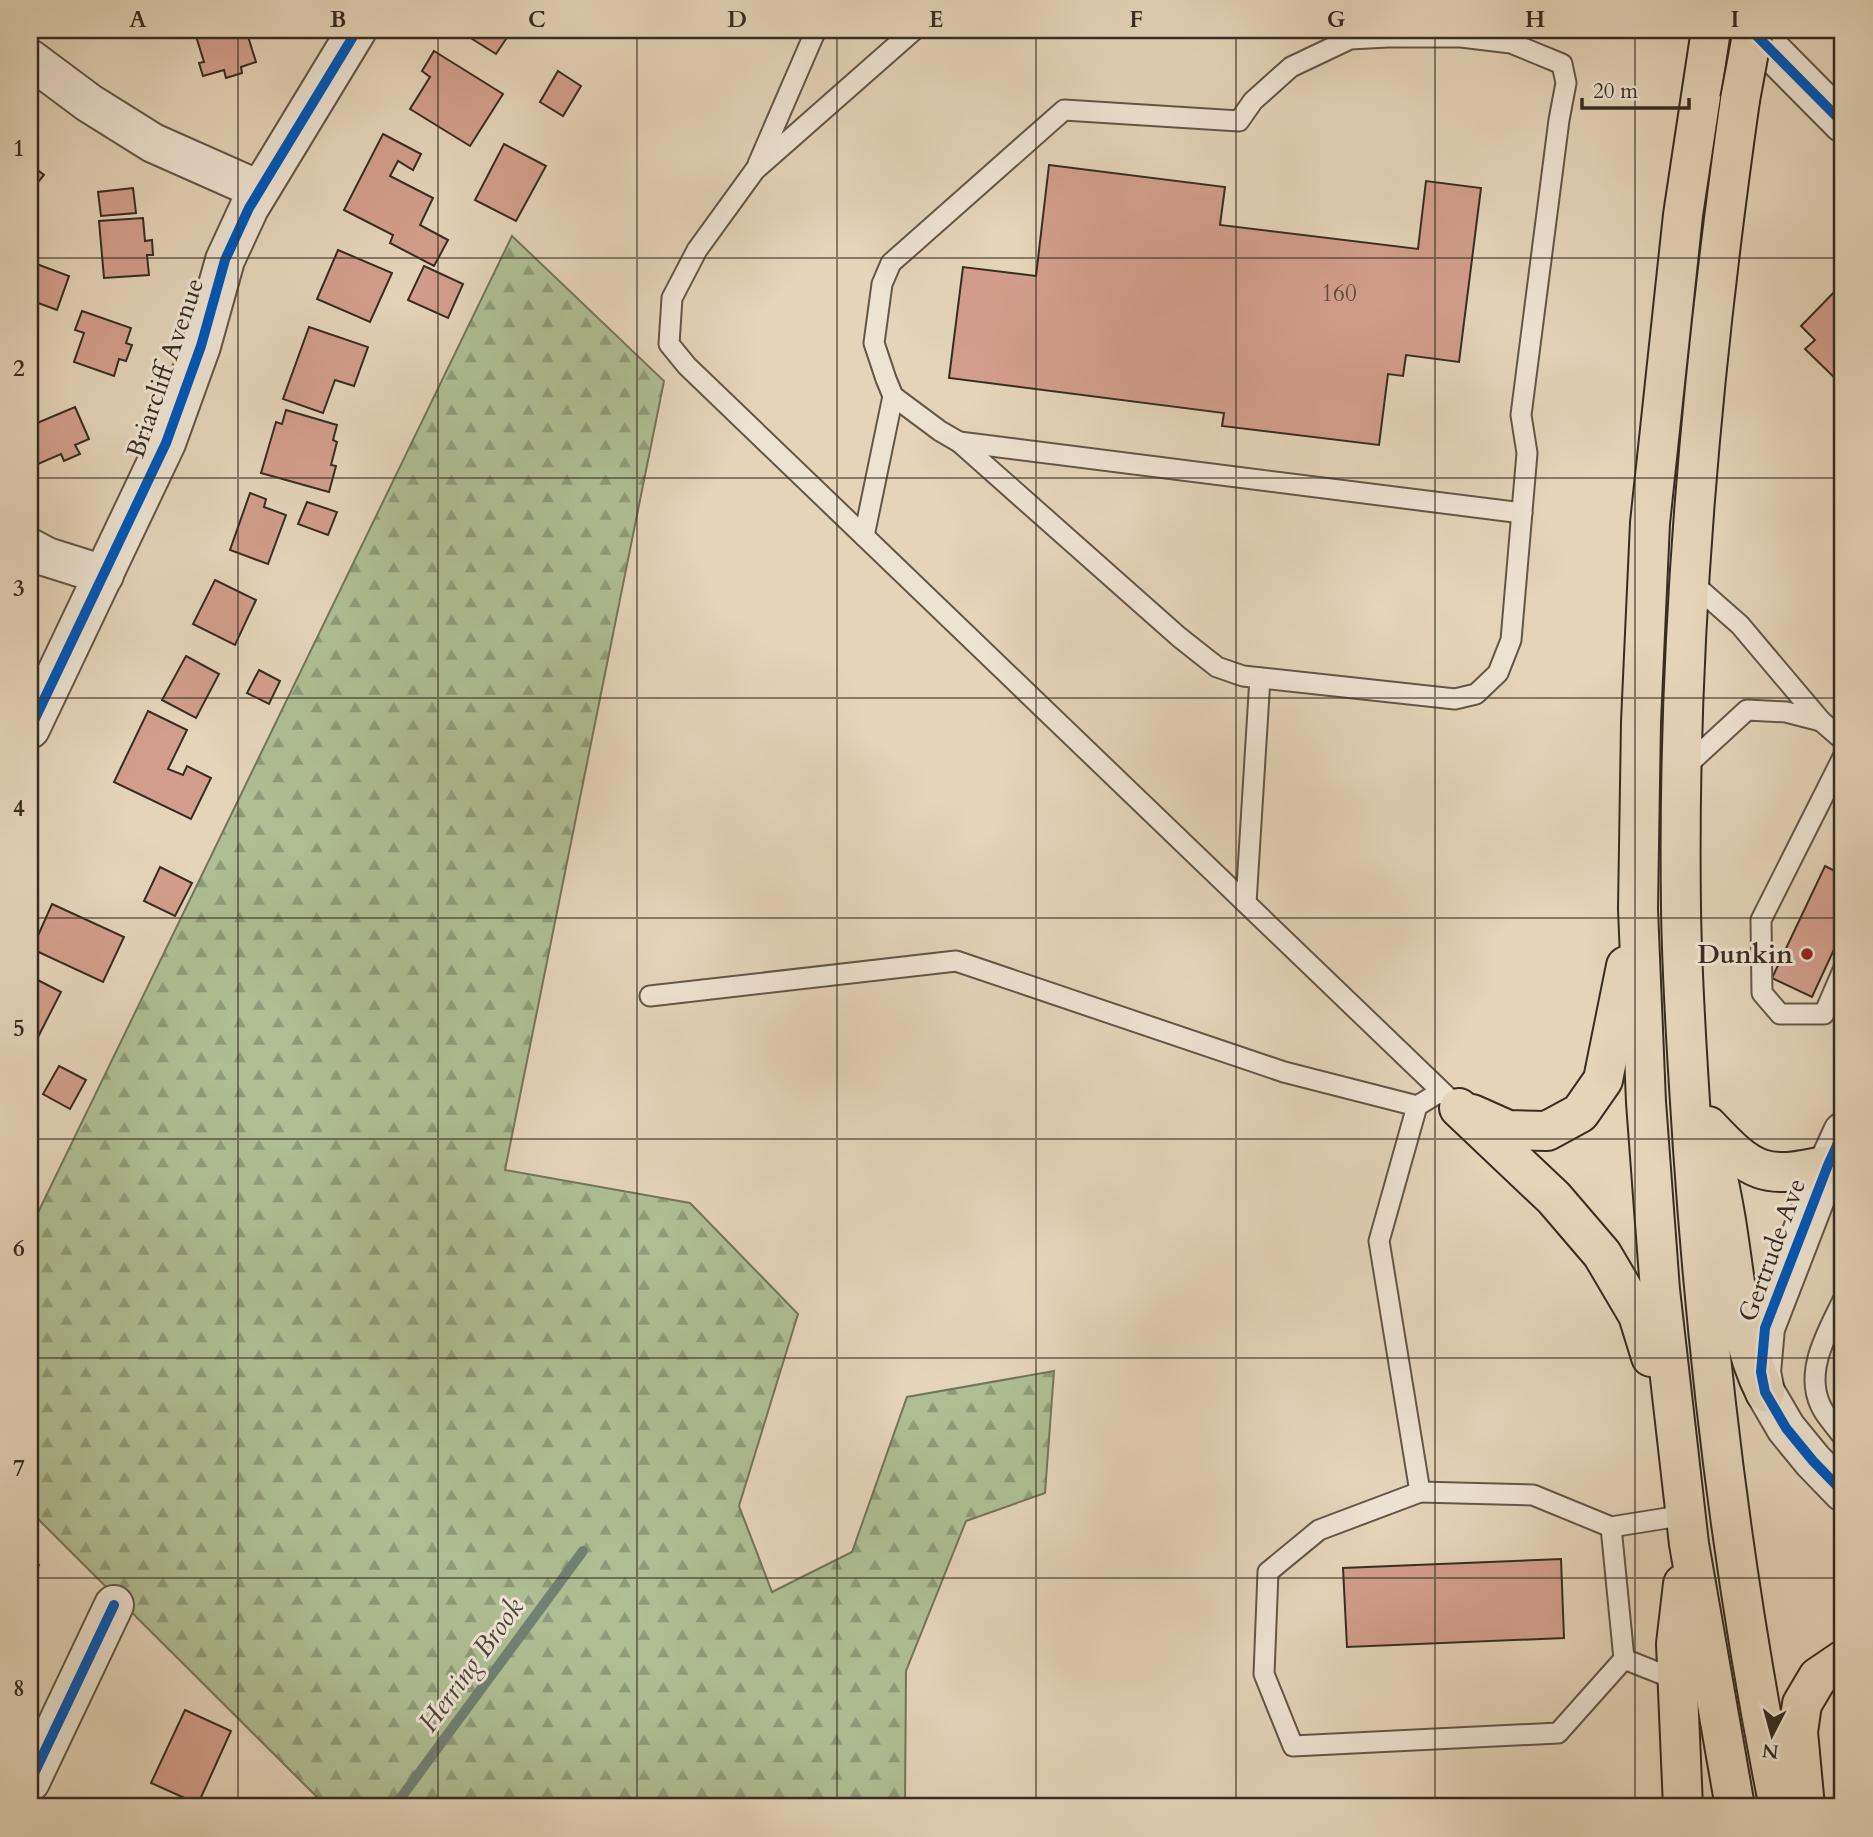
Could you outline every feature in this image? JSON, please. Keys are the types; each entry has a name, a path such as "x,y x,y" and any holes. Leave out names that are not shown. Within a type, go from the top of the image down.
{"highway":[{"path":"1711,30 1682,215 1650,523 1641,722 1638,909 1646,1102 1660,1290 1687,1530 1735,1807"},
{"path":"1752,30 1719,246 1705,380 1690,581 1681,908 1699,1110 1702,1286 1722,1459 1746,1629 1779,1807"},
{"path":"1450,1100 1508,1130 1547,1130 1580,1113 1602,1080 1638,909"},
{"path":"1450,1100 1554,1198 1602,1254 1638,1315 1676,1435"},
{"path":"1699,1110 1729,1149 1751,1166 1772,1173 1793,1173 1838,1158"},
{"path":"1699,1110 1727,1226 1739,1316 1753,1368 1765,1392"},
{"path":"1683,1807 1676,1644 1687,1530"},
{"path":"1805,1807 1798,1732 1802,1704 1818,1677 1843,1660"}],"street":[{"name":"Briarcliff Avenue","path":"30,729 166,443 201,346 226,260 259,190 357,30"},
{"path":"1752,30 1843,123"},
{"path":"30,59 89,103 153,143 259,190"},
{"path":"30,548 47,557 104,575"},
{"name":"Gertrude Ave","path":"1765,1392 1761,1373 1765,1328 1838,1158"},
{"path":"1765,1392 1786,1428 1843,1492"},
{"path":"30,1782 114,1605"}],"lane":[{"path":"816,30 755,170 697,250 672,298 669,344 687,366 1450,1100"},
{"path":"755,170 914,30"},
{"path":"1511,43 1526,30"},
{"path":"864,536 893,396 874,343 883,284 891,263 1064,110 1239,121 1253,101 1291,67 1350,39 1461,37 1511,43 1562,64 1566,83 1521,415 1527,453 1511,640 1498,673 1476,694 1455,699 1243,676 1217,667 1201,657 959,442 893,396"},
{"path":"959,442 1522,513"},
{"path":"1690,581 1740,625 1821,720 1843,740"},
{"path":"1246,903 1260,678"},
{"path":"1683,769 1747,710 1786,712 1821,720"},
{"path":"1843,757 1761,920 1762,993 1780,1014 1824,1014 1843,970"},
{"path":"650,996 956,961 1284,1072 1417,1106 1450,1100"},
{"path":"1417,1106 1379,1241 1420,1492"},
{"path":"1843,1300 1822,1343 1814,1377 1822,1409 1843,1437"},
{"path":"1611,1527 1624,1659 1558,1733 1293,1746 1264,1674 1268,1572 1319,1530 1420,1492 1532,1496 1611,1527 1687,1530"},
{"path":"1624,1659 1677,1681"}],"green space":[{"path":"512,236 664,381 505,1170 690,1203 798,1314 739,1506 772,1592 852,1552 907,1397 1054,1371 1045,1493 966,1521 906,1671 905,1807 327,1807 30,1511 30,1229"}],"building":[{"path":"212,30 246,30 256,62 241,67 242,73 226,78 224,70 203,76 199,63 204,62 196,36"},
{"path":"458,30 512,30 496,54"},
{"path":"434,51 503,94 470,146 410,109 430,77 422,71"},
{"path":"558,71 581,86 563,116 540,102"},
{"path":"383,134 421,154 413,170 398,161 390,176 433,198 420,225 448,240 434,266 390,243 393,235 344,210"},
{"path":"504,144 546,166 516,221 475,200"},
{"path":"30,164 44,175 30,192"},
{"path":"1049,165 1225,187 1220,225 1418,249 1426,181 1481,188 1459,362 1406,355 1403,376 1388,374 1379,445 1222,426 1224,413 949,378 963,267 1036,276"},
{"path":"133,188 136,213 101,216 98,192"},
{"path":"143,218 145,241 152,240 153,255 147,255 149,275 104,278 99,221"},
{"path":"338,250 392,273 370,322 317,299"},
{"path":"34,263 69,276 57,310 30,300 30,274"},
{"path":"424,266 463,284 448,318 408,300"},
{"path":"1843,283 1843,386 1805,349 1815,340 1801,326"},
{"path":"82,311 131,328 126,343 132,345 126,361 119,359 114,376 74,362 84,333 75,330"},
{"path":"309,327 368,347 354,386 335,380 323,413 283,399"},
{"path":"75,407 89,439 75,445 80,454 64,461 61,454 38,464 30,446 30,426"},
{"path":"286,410 337,425 333,440 337,442 331,465 336,466 329,492 261,473 276,422 282,424"},
{"path":"250,493 266,499 264,507 286,515 268,564 230,550"},
{"path":"307,502 337,512 328,535 298,524"},
{"path":"215,580 256,600 235,645 193,624"},
{"path":"186,656 219,674 196,718 162,700"},
{"path":"259,670 280,681 269,704 247,693"},
{"path":"148,711 187,730 168,769 183,775 187,766 211,778 191,819 114,782"},
{"name":"Dunkin","path":"1825,866 1843,875 1843,930 1812,997 1772,978"},
{"path":"160,867 192,883 175,916 144,901"},
{"path":"52,904 124,937 103,982 32,949"},
{"path":"30,976 61,992 37,1039 30,1035"},
{"path":"59,1066 86,1080 70,1109 43,1094"},
{"path":"1561,1559 1564,1638 1347,1647 1343,1568"},
{"path":"30,1560 39,1565 30,1584"},
{"path":"185,1710 231,1731 198,1804 151,1783"},
{"path":"1579,1798 1579,1807 1402,1807"}],"waterway":[{"name":"Herring Brook","path":"394,1807 583,1551"}],"cycle path":[{"path":"30,729 166,443 201,346 225,260 249,208 357,30"},
{"path":"1751,30 1843,123"},
{"path":"1843,1132 1765,1328 1761,1372 1765,1392 1786,1428 1843,1492"},
{"path":"30,1782 114,1605"}],"place":[{"name":"Dunkin","path":"1807,954"}]}
